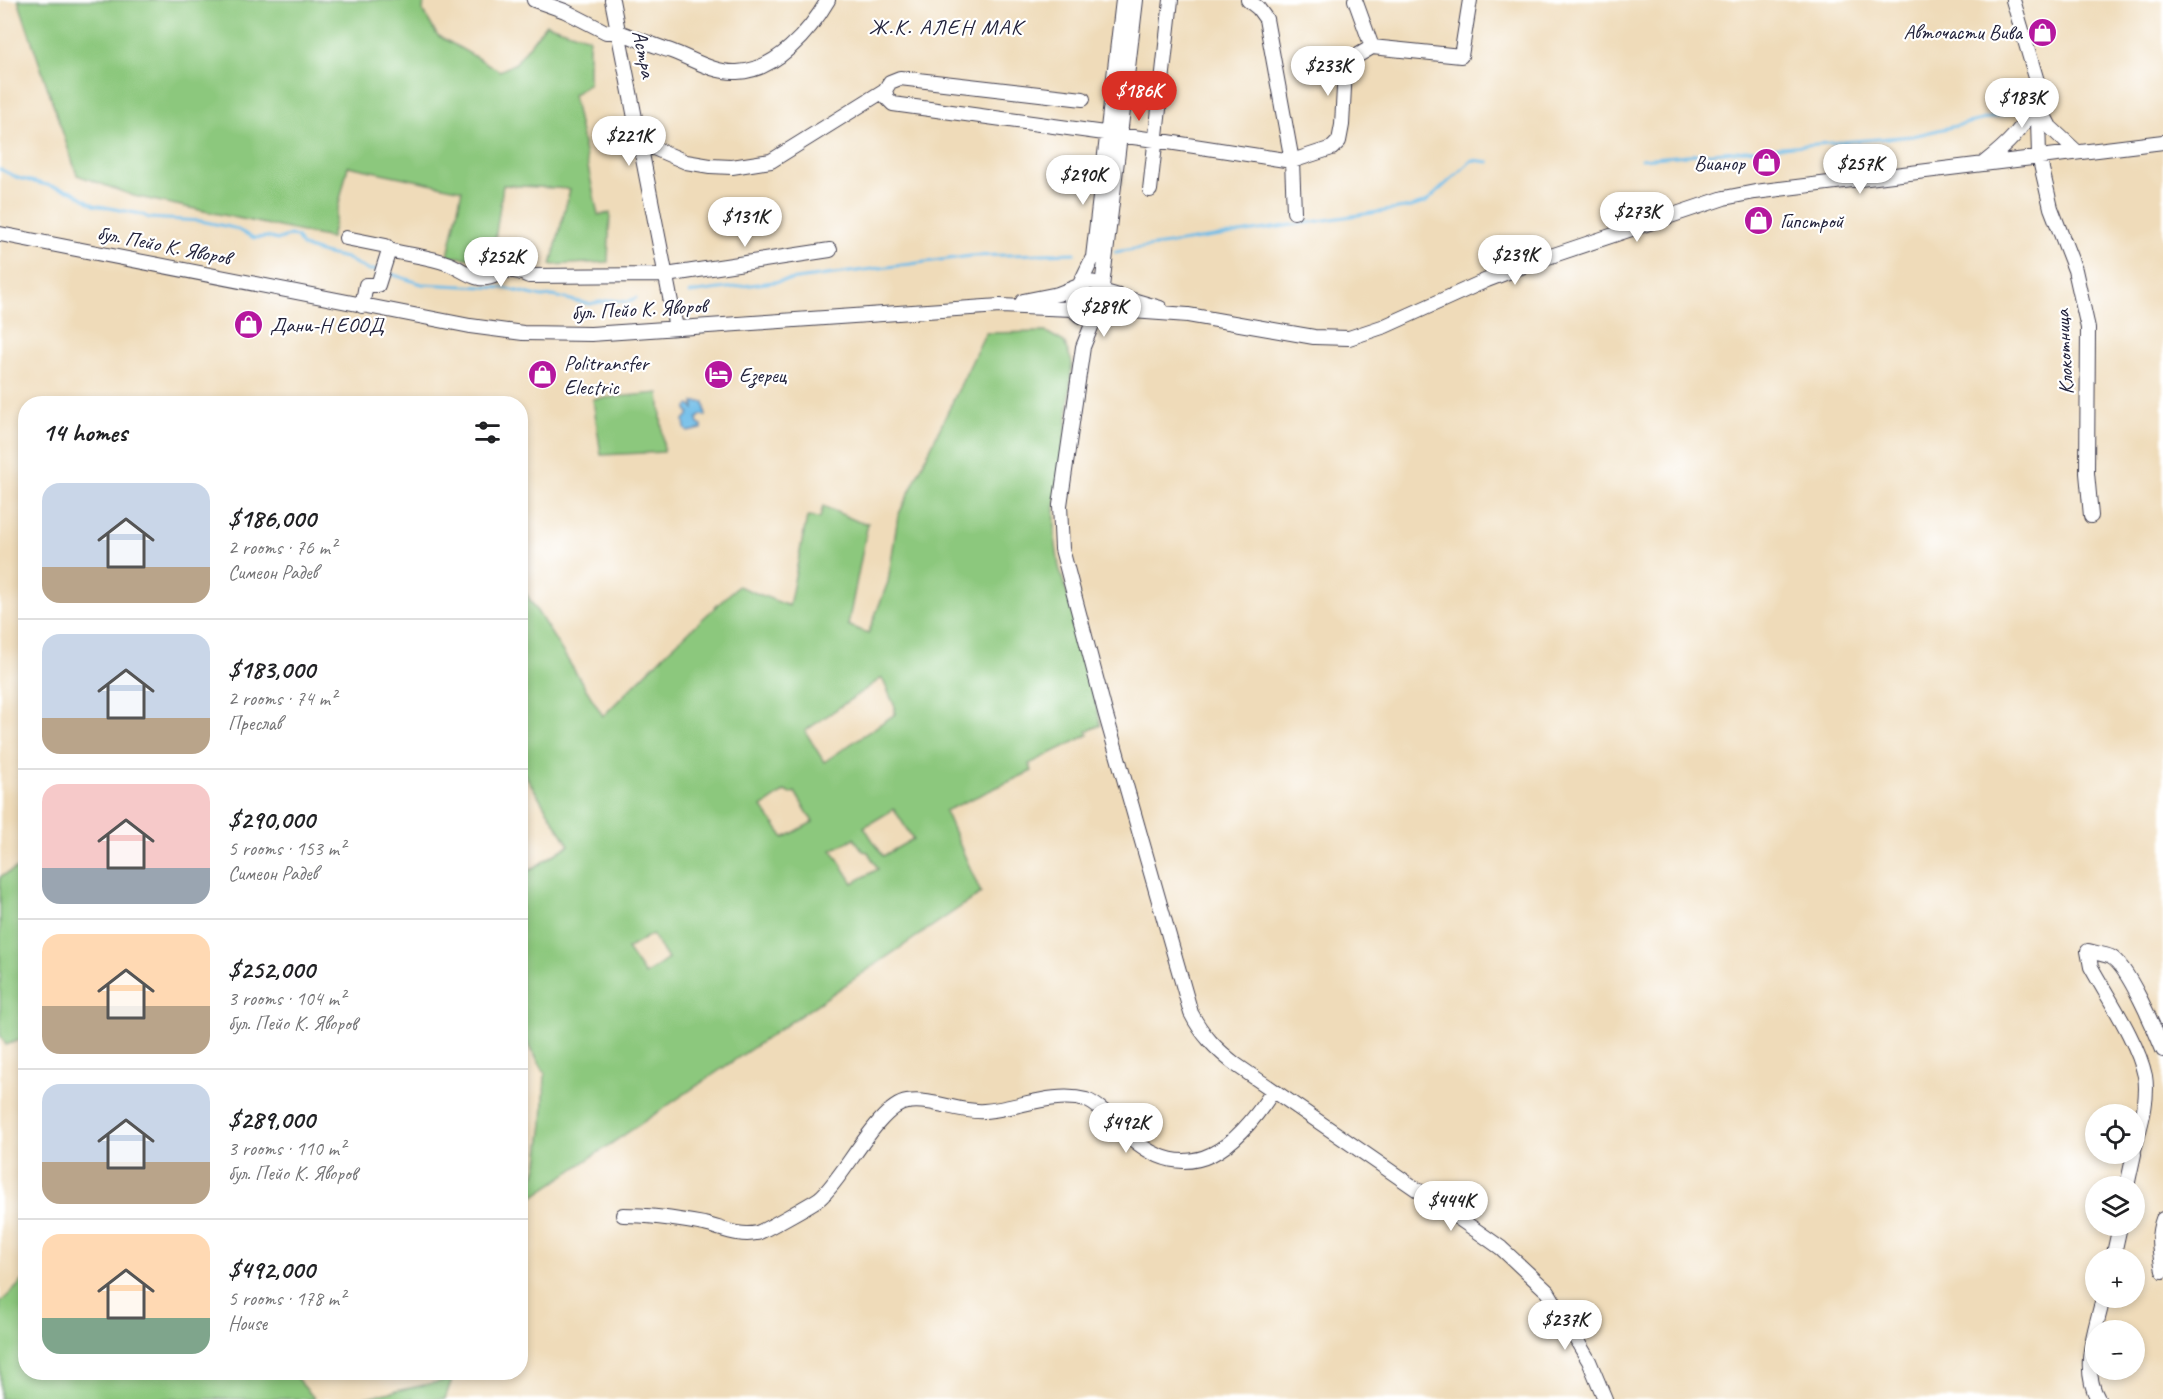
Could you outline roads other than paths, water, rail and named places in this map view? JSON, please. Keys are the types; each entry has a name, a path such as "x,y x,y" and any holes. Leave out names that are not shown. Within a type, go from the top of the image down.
{"street":[{"path":"534,0 564,11 606,32 619,32 710,68 738,72 772,60 789,50 814,23 828,0"},
{"name":"Астра","path":"612,0 675,328"},
{"path":"1124,0 1103,290 1107,304 1083,347 1060,505 1062,549 1191,1013 1208,1041 1235,1064 1477,1230 1522,1266 1548,1292 1589,1361 1605,1399"},
{"path":"1083,347 1071,300 1093,257 1136,0"},
{"path":"1150,190 1171,0"},
{"path":"1248,0 1258,8 1266,20 1292,161 1294,213"},
{"path":"1355,0 1371,47"},
{"path":"885,90 887,98 893,104 1292,161 1332,148 1339,141 1345,69 1350,60 1371,47 1461,56 1470,0"},
{"name":"Клокотница","path":"2013,0 2037,81 2039,156 2052,208 2075,270 2088,328 2087,473 2091,516"},
{"path":"640,142 686,162 710,166 732,167 771,161 885,90 890,82 900,78 1083,99"},
{"path":"2037,102 2050,128 2076,152"},
{"path":"1982,164 2015,137 2037,102"},
{"path":"1078,286 1092,282 1103,290 1188,315 1314,337 1349,338 1385,326 1487,280 1542,259 1724,198 1778,189 2163,142"},
{"name":"бул. Пейо К. Яворов","path":"0,234 470,327 523,333 582,334 1000,306 1058,294 1078,286"},
{"path":"346,238 386,246 388,255 378,285 366,285 362,306"},
{"path":"388,255 448,263 476,277 483,278 507,269 529,276 666,275 830,250"},
{"name":"бул. Пейо К. Яворов","path":"1000,306 1075,312"},
{"path":"1075,312 1083,317 1100,313 1188,315"},
{"path":"2144,1104 2145,1077 2136,1050 2091,967 2088,951 2112,957 2128,978 2144,1005 2163,1050"},
{"path":"623,1215 651,1215 706,1225 739,1235 758,1233 820,1198 888,1112 906,1102 932,1103 981,1112 1065,1096 1089,1101 1132,1139 1161,1158 1191,1161 1210,1156 1233,1140 1273,1091"},
{"path":"2163,1219 2158,1231 2158,1252 2163,1270"},
{"path":"2098,1399 2089,1373 2089,1363 2100,1308"}],"water":[{"path":"694,402 704,402 706,416 701,415 697,419 702,429 688,432 685,429 684,420 690,413 687,407 690,405 694,409"}],"waterway":[{"path":"1641,159 1913,136 2011,113"},
{"path":"1115,252 1411,207 1426,202 1472,160 1489,162"},
{"path":"0,169 18,178 72,191 94,205 141,214 149,218 201,221 234,228 254,238 268,237 277,240 290,235 297,237 302,246 346,258 367,270 379,270"},
{"path":"689,293 971,256 1075,253"},
{"path":"385,272 422,284 504,288 542,297 553,296 589,304 611,300 627,302 636,298"}],"place":[{"name":"Авточасти Вива","path":"2043,32"},
{"name":"Вианор","path":"1766,163"},
{"name":"Гипстрой","path":"1759,221"},
{"name":"Дани-Н ЕООД","path":"249,325"},
{"name":"Politransfer Electric","path":"543,375"},
{"name":"Езерец","path":"718,375"}],"district":[{"name":"Ж.К. АЛЕН МАК","path":"946,27"}]}
